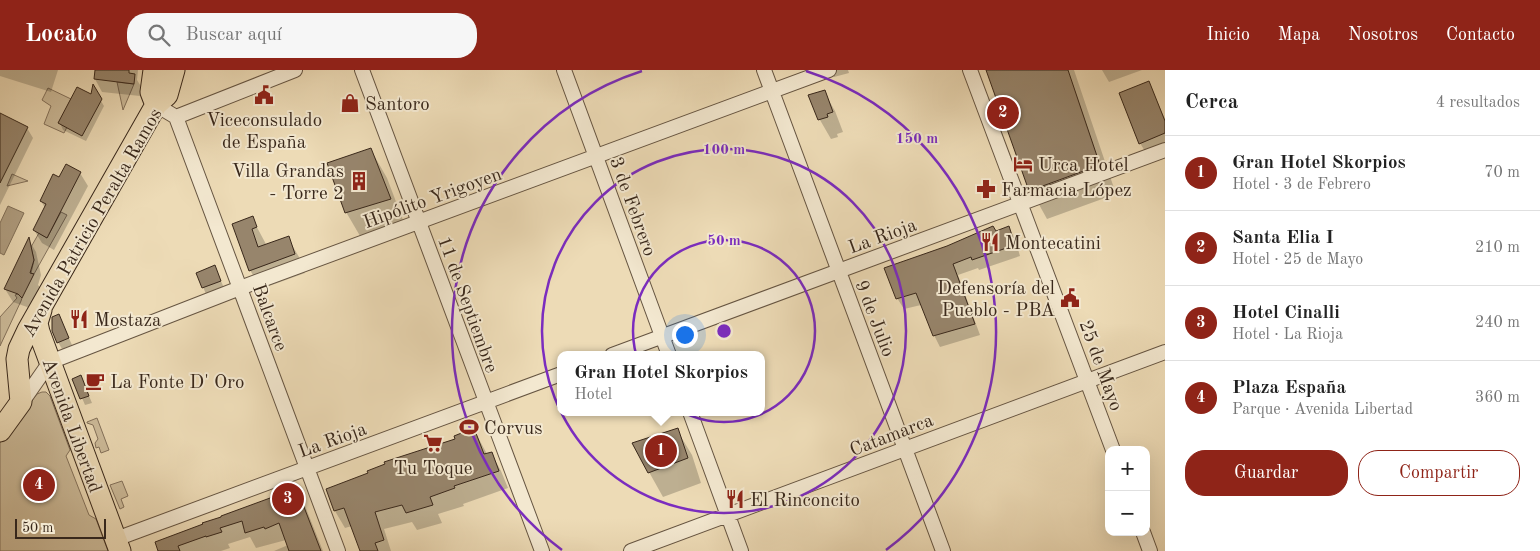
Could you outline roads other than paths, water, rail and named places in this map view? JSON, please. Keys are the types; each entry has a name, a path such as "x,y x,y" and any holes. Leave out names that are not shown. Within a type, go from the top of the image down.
{"main road":[{"path":"154,70 151,92 156,105"},
{"name":"Avenida Patricio Peralta Ramos","path":"0,431 20,406 22,398 17,368 19,349 28,330 156,105 167,95 174,70"},
{"name":"Avenida Libertad","path":"47,298 37,323 39,332 118,545"}],"street":[{"path":"156,105 176,118 295,70"},
{"name":"11 de Septiembre","path":"362,70 542,551"},
{"name":"3 de Febrero","path":"564,70 668,351"},
{"name":"9 de Julio","path":"764,70 943,551"},
{"name":"Hipólito Yrigoyen","path":"50,362 240,288 829,70"},
{"name":"25 de Mayo","path":"970,70 1112,446"},
{"name":"Balcarce","path":"176,118 338,551"},
{"name":"La Rioja","path":"623,351 1165,150"},
{"name":"Catamarca","path":"630,551 1165,352"},
{"name":"Avenida Patricio Peralta Ramos","path":"20,406 50,362"},
{"name":"La Rioja","path":"118,545 307,468 557,375"},
{"path":"691,416 741,551"},
{"path":"1144,536 1150,551"}],"place":[{"name":"Viceconsulado de España","path":"264,95"},
{"name":"Santoro","path":"350,103"},
{"name":"Santa Elia I","path":"1003,113"},
{"name":"Urca Hotel","path":"1023,164"},
{"name":"Villa Grandas - Torre 2","path":"359,181"},
{"name":"Farmacia López","path":"986,189"},
{"name":"Montecatini","path":"990,242"},
{"name":"Defensoría del Pueblo - PBA","path":"1070,298"},
{"name":"Mostaza","path":"79,319"},
{"name":"La Fonte D' Oro","path":"95,381"},
{"name":"Corvus","path":"469,427"},
{"name":"Tu Toque","path":"433,443"},
{"name":"Gran Hotel Skorpios","path":"661,451"},
{"name":"Plaza España","path":"39,485"},
{"name":"Hotel Cinalli","path":"288,499"},
{"name":"El Rinconcito","path":"735,499"}]}
